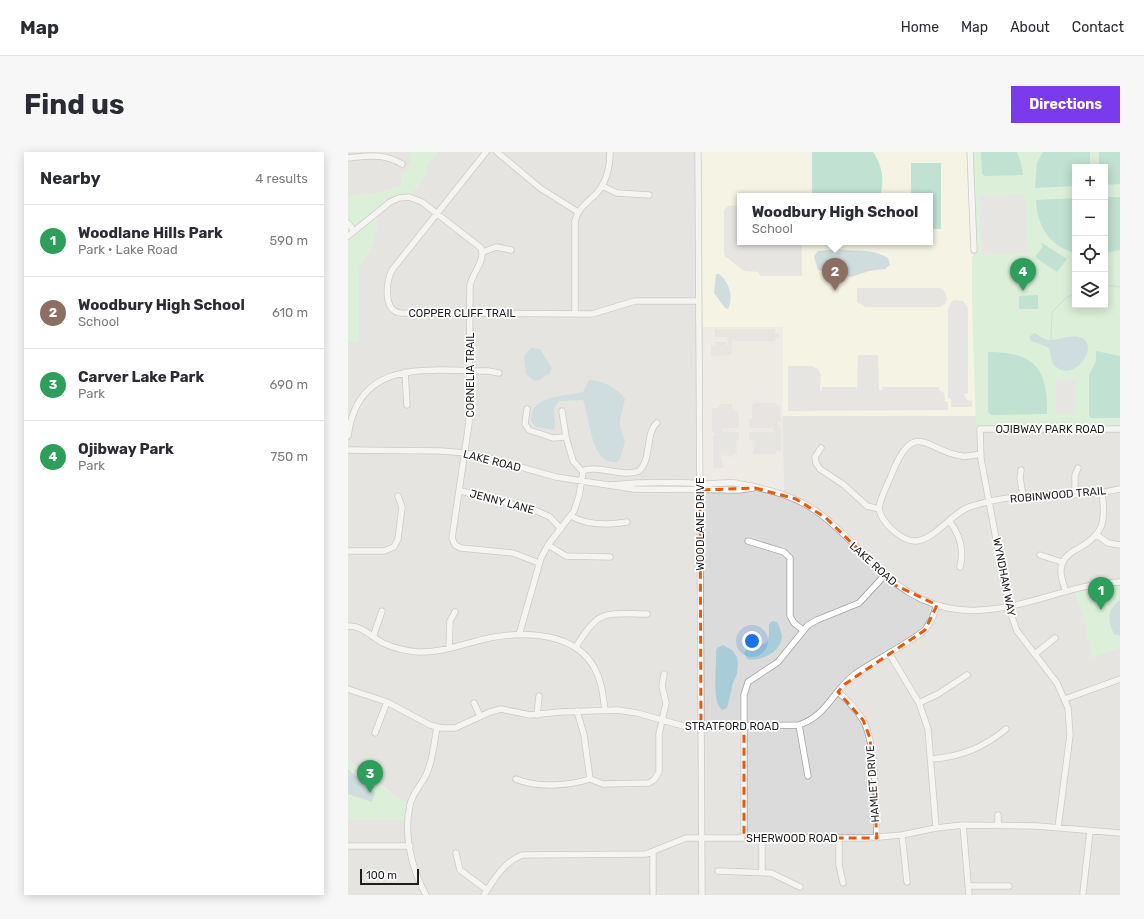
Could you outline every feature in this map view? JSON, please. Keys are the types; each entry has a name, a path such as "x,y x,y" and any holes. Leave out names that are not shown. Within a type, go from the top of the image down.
{"street":[{"name":"COPPER CLIFF TRAIL","path":"486,152 392,270 388,285 390,306 394,312 575,314 599,313 635,301 699,301"},
{"path":"497,152 540,188 578,212"},
{"path":"575,314 574,224 578,212 602,186 609,171 610,152"},
{"name":"WOODLANE DRIVE","path":"698,152 702,895"},
{"path":"970,152 974,250"},
{"path":"348,158 373,156 388,157 402,164"},
{"path":"602,186 617,193 649,195"},
{"path":"348,236 390,202 399,198 417,199 480,247 483,252 496,247 511,250"},
{"path":"348,223 354,231"},
{"name":"CORNELIA TRAIL","path":"483,252 483,256 471,282 470,423 461,491 456,505 452,534 453,540 457,546 483,551 513,553 539,563"},
{"path":"348,436 353,413 365,392 382,379 405,372 470,371 499,373"},
{"path":"405,372 407,405"},
{"path":"527,409 526,424 530,431 555,438 566,437"},
{"path":"520,635 539,563 548,545 571,516 577,503 582,482 582,471 574,464 566,437 562,411"},
{"path":"582,471 590,469 632,473 639,471 646,457 652,430 657,423"},
{"name":"OJIBWAY PARK ROAD","path":"980,429 1120,429"},
{"name":"WYNDHAM WAY","path":"980,429 981,454 1008,608 1017,631 1057,683 1065,699 1069,718 1070,735 1058,828"},
{"path":"821,448 815,456 818,468 844,485 867,506 879,509 899,458 904,450 911,444 926,442 962,456 981,454"},
{"name":"LAKE ROAD","path":"348,450 445,451 466,453 492,458 550,475 582,482 611,485 634,490 739,490 755,488"},
{"path":"1075,495 1075,475 1078,468"},
{"path":"1021,470 1020,478 1023,496"},
{"name":"LAKE ROAD","path":"611,485 739,483 786,495 812,508 826,518 884,576 909,593 937,605 975,611 1008,608 1099,584 1120,582"},
{"name":"ROBINWOOD TRAIL","path":"879,509 884,519 903,538 911,541 925,539 967,508 990,502 1023,496 1075,495 1102,493 1120,489"},
{"name":"JENNY LANE","path":"461,491 537,511 551,519 561,528"},
{"path":"1066,592 1061,571 1062,562 1071,552 1097,535 1103,522 1102,493"},
{"path":"348,551 383,551 394,547 398,539 402,508 398,496"},
{"path":"571,516 588,522 610,524 628,522"},
{"path":"949,521 959,537 962,557 960,568"},
{"path":"1097,535 1108,543 1120,545"},
{"path":"748,541 784,552 790,558 790,616 794,623 803,630"},
{"path":"548,545 565,555 610,557"},
{"path":"1040,555 1062,562"},
{"path":"744,838 744,726 746,686 752,679 778,662 803,630 812,622 859,603 884,576"},
{"name":"STRATFORD ROAD","path":"348,689 387,702 437,727 455,728 490,712 502,710 537,715 577,710 605,710 637,713 687,727 799,725 814,719 821,713 855,674 925,630 932,619 937,605"},
{"path":"373,637 382,611"},
{"path":"449,648 450,621 455,612"},
{"path":"576,647 587,628 601,616 612,614 647,614"},
{"path":"348,626 354,626 390,646 409,651 426,652 489,638 520,635 559,639 576,647 591,662 598,675 605,710"},
{"path":"1035,654 1055,638"},
{"path":"889,653 919,703 928,728 931,759 932,797 936,828"},
{"path":"516,779 528,784 562,784 590,779 602,784 644,784 654,780 658,772 659,734 666,703 662,686 664,674"},
{"path":"919,703 938,694 967,675"},
{"path":"1065,699 1120,679"},
{"name":"HAMLET DRIVE","path":"838,692 853,706 863,720 870,738 877,838"},
{"path":"537,715 539,696"},
{"path":"375,733 387,702"},
{"path":"474,703 480,716"},
{"path":"577,710 584,735 590,779"},
{"path":"799,725 808,776"},
{"path":"424,894 414,868 410,846 410,805 430,764 437,727"},
{"path":"931,759 950,757 970,751 988,743 1006,729"},
{"path":"998,815 998,825"},
{"path":"963,825 968,895"},
{"name":"SHERWOOD ROAD","path":"486,893 504,866 522,855 641,855 653,853 680,840 702,838 877,838 963,825 1058,828 1120,833"},
{"path":"1083,893 1090,831"},
{"path":"902,835 907,882"},
{"path":"762,838 762,872"},
{"path":"838,838 839,865 843,882"},
{"path":"348,846 410,846"},
{"path":"456,853 460,870 486,893"},
{"path":"653,853 653,895"},
{"path":"718,871 772,873 800,887"},
{"path":"968,886 1010,886"}],"highlighted area":[{"path":"755,488 796,499 826,518 895,585 937,605 925,630 845,684 838,692 863,720 870,738 877,838 744,838 744,726 701,727 700,490"}],"shaded area":[{"path":"348,152 410,152 410,165 407,171 401,173 401,186 375,194 348,196"},
{"path":"438,152 698,152 700,490 755,488 784,495 783,416 976,416 976,429 1120,429 1120,895 348,895 348,820 409,820 401,800 348,759 348,342 359,342 359,267 374,242 379,211 390,202 409,197 428,172 424,169"},
{"path":"698,152 970,152 974,250 972,260 972,299 976,416 783,416 783,327 699,327"},
{"path":"1022,194 1025,197 1028,253 982,255 980,196"},
{"path":"737,205 737,245 802,245 802,276 761,276 758,272 744,271 725,256 724,210 728,206"},
{"path":"857,288 940,288 945,292 947,299 945,304 940,307 866,307 857,302"},
{"path":"954,300 963,301 968,308 968,393 964,394 967,400 972,401 972,407 951,407 951,399 948,398 948,309"},
{"path":"715,329 775,329 775,333 779,333 779,338 775,338 775,341 734,341 733,337 731,355 711,356 711,345 715,345 715,342 726,342 726,345 728,345 727,337 715,337"},
{"path":"858,355 878,355 879,390 882,390 882,387 939,387 939,390 944,393 945,401 948,402 948,410 788,411 788,366 812,366 818,369 821,375 820,391 822,390 822,387 856,387 857,391"},
{"path":"1056,379 1076,379 1075,414 1055,413"},
{"path":"755,403 777,403 777,406 780,406 781,422 777,422 781,430 781,451 776,451 775,454 754,454 753,452 755,443 753,440 749,440 749,432 775,432 771,425 771,428 749,428 749,419 752,419 752,406"},
{"path":"720,404 732,404 732,407 738,412 739,420 739,428 722,428 721,425 722,435 722,432 739,432 739,439 736,441 737,453 731,457 723,455 721,457 724,468 713,468 713,436 716,435 712,431 712,408 717,408"}],"green space":[{"path":"410,152 438,152 424,169 428,172 409,197 399,198 379,211 374,242 359,267 359,342 348,342 348,236 354,231 348,223 348,196 375,194 401,186 401,172 406,172 410,167"},
{"path":"812,152 873,152 879,162 882,173 881,193 812,193"},
{"path":"970,152 1120,152 1120,429 976,429 972,260 974,249"},
{"path":"981,152 1017,152 1023,175 985,176 982,174"},
{"path":"1043,152 1090,152 1090,164 1072,164 1072,186 1035,188 1037,163"},
{"path":"1099,152 1120,152 1120,184 1108,185 1108,164 1099,164"},
{"path":"911,163 941,163 941,229 933,229 933,193 911,193"},
{"path":"1108,197 1120,197 1120,250 1108,252"},
{"path":"1072,198 1072,252 1058,245 1046,234 1039,218 1036,200"},
{"path":"1042,243 1067,259 1057,272 1035,257 1043,246 1041,245"},
{"path":"1038,295 1038,309 1019,309 1019,296"},
{"path":"1096,351 1120,356 1120,418 1091,418 1089,415 1089,375 1096,361"},
{"path":"988,352 1017,355 1036,366 1045,385 1047,414 991,415 988,412"},
{"path":"1120,582 1120,648 1091,658 1085,622 1074,590"},
{"path":"348,759 385,790 410,804 409,820 348,820"}],"water":[{"path":"838,249 876,253 888,258 890,265 885,269 869,271 851,277 818,270 814,256 818,251"},
{"path":"716,274 723,277 730,290 731,300 728,309 725,308 714,293"},
{"path":"1034,333 1048,340 1074,336 1082,338 1087,343 1088,349 1086,356 1076,367 1069,370 1062,370 1053,364 1048,347 1031,341 1029,337"},
{"path":"531,348 540,349 552,368 550,373 539,380 534,381 526,374 524,356"},
{"path":"589,380 599,381 609,385 618,391 625,399 620,426 625,442 620,459 617,462 608,461 601,456 596,448 592,438 583,400 559,401 554,408 555,428 553,430 536,427 531,421 532,412 542,401 558,396 583,392"},
{"path":"1120,600 1120,636 1114,634 1109,620 1113,607"},
{"path":"772,621 777,622 782,633 781,642 778,647 769,655 764,657 752,660 747,659 744,653 747,649 767,642 769,624"},
{"path":"723,645 732,650 737,657 738,665 737,674 733,683 727,708 722,710 717,699 715,682 716,650"},
{"path":"348,769 375,793 372,802 348,794"}],"waterway":[{"path":"1108,285 1120,287"},
{"path":"1051,340 1052,312 1066,298 1072,295"}],"place":[{"name":"Woodbury High School","path":"835,291"},
{"name":"Ojibway Park","path":"1023,291"},
{"name":"Woodlane Hills Park","path":"1101,610"},
{"name":"Carver Lake Park","path":"370,793"}]}
